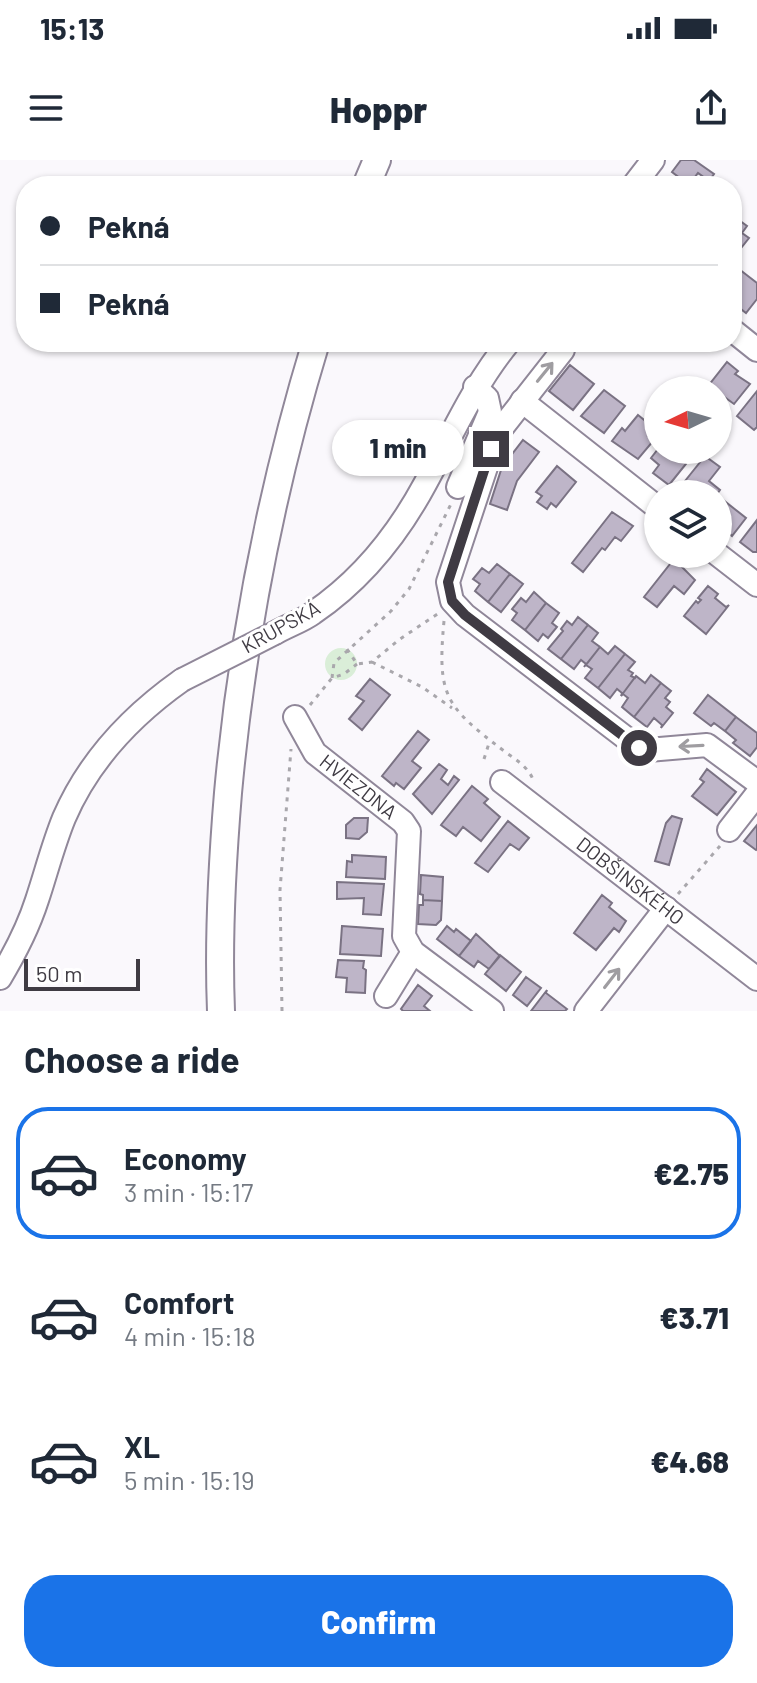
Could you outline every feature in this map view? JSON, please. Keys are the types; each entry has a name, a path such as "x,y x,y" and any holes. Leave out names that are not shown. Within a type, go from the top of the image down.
{"main road":[{"path":"221,1011 222,864 241,672 257,573 313,352"}],"street":[{"path":"641,176 653,160"},
{"name":"KRUPSKÁ","path":"0,978 25,932 69,808 100,756 133,718 182,680 312,614 350,583 392,536 425,485 475,387 501,352"},
{"path":"561,352 497,434 448,582 450,602 639,748 707,745 757,782"},
{"path":"458,487 490,412 487,398 475,387"},
{"path":"522,401 644,497"},
{"path":"732,566 757,585"},
{"name":"HVIEZDNA","path":"295,717 315,753 403,822 409,831 404,936 413,952"},
{"name":"DOBŠINSKÉHO","path":"502,782 757,979"},
{"path":"729,830 757,794"},
{"path":"586,1011 666,908"},
{"path":"386,996 413,952 492,1011"}],"path":[{"path":"314,701 332,678 334,663 391,611 409,589 445,522 458,487"},
{"path":"332,678 357,664 372,662 400,639 436,617 450,602"},
{"path":"450,602 441,657 448,700 458,713"},
{"path":"347,649 357,664"},
{"path":"372,662 434,694 523,765 531,775 536,795 530,804"},
{"path":"282,1011 280,890 295,717"},
{"path":"484,759 490,740"},
{"path":"666,908 730,833 729,830"}],"green space":[{"path":"341,648 352,653 357,664 352,675 341,680 330,675 325,664 330,653"}],"building":[{"path":"681,160 694,160 714,174 677,176 672,172"},
{"path":"742,233 749,238 742,247"},
{"path":"742,271 757,283 757,299 746,313 742,310"},
{"path":"727,362 738,371 735,374 750,384 734,404 732,376 716,376"},
{"path":"570,365 594,384 573,410 549,391"},
{"path":"604,390 625,406 604,433 581,416"},
{"path":"757,391 757,427 754,430 737,416"},
{"path":"638,415 644,420 644,452 638,459 612,441 622,428 625,431"},
{"path":"523,440 539,452 517,481 507,510 490,504 502,467"},
{"path":"686,464 673,480 662,480 653,473 659,465"},
{"path":"699,464 716,464 720,467 710,480 686,480"},
{"path":"557,466 576,482 556,507 551,503 547,509 537,502 542,496 536,492"},
{"path":"732,507 746,518 732,536"},
{"path":"612,512 633,526 621,541 615,537 605,550 602,548 583,572 572,563"},
{"path":"757,520 757,552 753,552 740,542"},
{"path":"497,564 510,574 488,602 475,591 480,584 473,579 482,568 489,573"},
{"path":"667,568 683,568 695,580 684,594 674,586 657,607 644,597"},
{"path":"510,574 523,584 501,612 488,602"},
{"path":"708,586 718,594 715,598 726,607 729,605 706,634 684,616 696,601 701,600 698,598"},
{"path":"534,592 546,603 525,630 512,620 517,613 512,609 521,598 526,602"},
{"path":"546,603 559,613 552,623 557,627 548,638 543,634 538,641 525,630"},
{"path":"578,617 588,625 561,659 548,649 567,621 572,625"},
{"path":"588,625 598,633 592,641 600,647 584,667 586,664 581,660 574,669 561,659"},
{"path":"615,646 625,654 598,688 585,678 592,669 586,665 600,647 608,654"},
{"path":"625,654 635,662 628,670 635,678 621,696 617,689 610,698 598,688"},
{"path":"651,675 661,683 634,717 622,707 628,698 623,694 621,696 636,676 645,683"},
{"path":"370,679 390,695 362,730 349,719 364,701 356,696"},
{"path":"661,683 671,691 665,698 670,702 666,707 673,713 661,728 662,725 654,718 647,727 634,717"},
{"path":"708,695 736,717 725,731 714,723 711,726 694,713"},
{"path":"736,717 757,733 757,747 750,756 733,743 736,740 725,731"},
{"path":"418,731 429,740 412,761 421,768 404,789 396,783 394,786 382,776"},
{"path":"439,764 447,770 441,779 448,785 454,776 459,780 432,814 413,794"},
{"path":"707,769 736,792 717,815 692,796 704,782 700,779"},
{"path":"472,786 488,799 484,803 500,817 481,841 463,827 456,836 441,825"},
{"path":"672,816 682,819 669,865 655,861 666,823"},
{"path":"354,818 368,818 367,832 359,839 346,838 346,825"},
{"path":"508,821 529,838 519,850 510,844 488,872 475,863"},
{"path":"757,825 757,849 756,850 744,841"},
{"path":"352,855 386,857 385,879 346,877 347,861 352,862"},
{"path":"421,875 443,877 442,901 423,900 420,894"},
{"path":"337,882 384,884 381,915 363,914 364,898 337,899"},
{"path":"602,895 612,903 609,907 626,921 619,932 614,928 596,950 574,933"},
{"path":"423,900 442,901 441,920 436,925 418,924 419,905 423,905"},
{"path":"342,926 383,929 381,956 340,954"},
{"path":"447,926 471,941 459,956 437,939"},
{"path":"476,934 500,956 489,969 478,961 474,967 459,956"},
{"path":"500,955 521,972 506,991 485,974"},
{"path":"338,960 364,961 365,993 346,992 347,978 336,977"},
{"path":"526,977 541,988 527,1006 513,995"},
{"path":"418,985 432,996 424,1006 430,1011 403,1011 401,1009"},
{"path":"547,990 546,993 567,1009 565,1011 531,1011"}],"route":[{"path":"491,449 448,582 452,601 465,615 639,748"}]}
